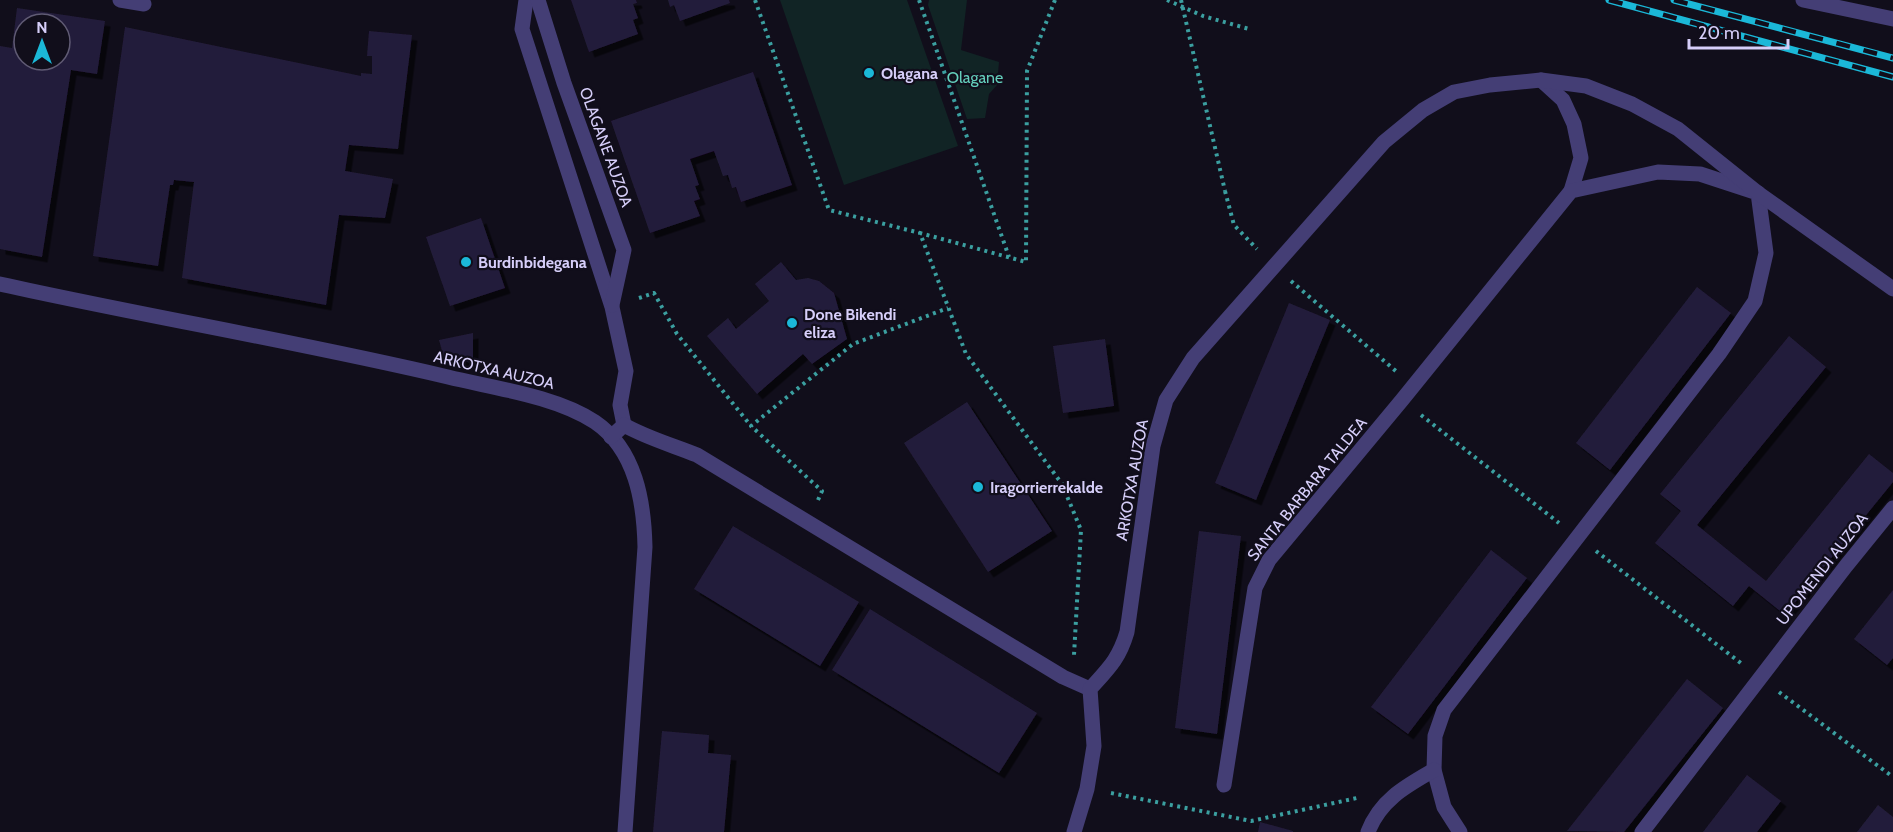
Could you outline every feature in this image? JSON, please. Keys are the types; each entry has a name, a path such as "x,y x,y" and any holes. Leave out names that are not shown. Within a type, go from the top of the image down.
{"street":[{"path":"120,0 144,4"},
{"path":"526,0 522,29 612,307 626,371 621,405 624,425"},
{"name":"OLAGANE AUZOA","path":"538,0 564,83 624,250 612,307"},
{"path":"1803,0 1893,19"},
{"path":"1540,80 1563,100 1574,124 1581,158 1571,190 1658,172 1700,174 1758,193"},
{"path":"1540,80 1586,86 1632,104 1678,129 1758,193 1893,288"},
{"name":"ARKOTXA AUZOA","path":"1090,688 1117,658 1127,632 1153,446 1166,400 1193,358 1384,142 1423,110 1454,92 1490,85 1540,80"},
{"name":"SANTA BARBARA TALDEA","path":"1224,785 1255,588 1269,560 1402,400 1571,190"},
{"path":"1460,832 1444,807 1434,770 1435,736 1444,710 1676,411 1755,301 1766,253 1758,193"},
{"name":"ARKOTXA AUZOA","path":"0,284 381,362 559,404 595,422 611,437 628,461 638,485 644,516 645,547 625,832"},
{"path":"611,437 624,425"},
{"path":"624,425 647,438 697,455 807,524 1063,676 1090,688 1094,746 1086,789 1074,832"},
{"name":"UPOMENDI AUZOA","path":"1760,677 1893,508"},
{"path":"1642,832 1760,677"},
{"path":"1368,832 1374,815 1403,787 1434,770"}],"path":[{"path":"755,0 829,210 1026,261 1027,71 1055,0"},
{"path":"919,0 1010,257"},
{"path":"1167,0 1203,16 1249,29"},
{"path":"1182,0 1234,225 1275,267 1399,374 1387,387 1402,400 1893,777"},
{"path":"920,233 966,354 1062,484 1081,530 1074,655 1063,676"},
{"path":"612,307 654,293 677,334 751,426 822,491 807,524"},
{"path":"751,426 853,344 948,308"}],"green space":[{"name":"Olagana","path":"780,0 907,0 958,146 844,185"},
{"name":"Olagane","path":"929,0 967,0 961,50 999,62 997,85 989,94 985,118 967,119 928,5"}],"building":[{"path":"571,0 636,0 637,3 633,4 638,18 633,20 638,34 589,52"},
{"path":"668,0 729,0 730,3 680,21 674,5 670,7"},
{"path":"17,8 44,12 16,12"},
{"path":"72,16 105,21 97,74 72,70"},
{"path":"125,27 361,76 361,73 372,74 372,56 367,56 369,31 412,35 398,149 349,145 345,171 393,179 385,218 339,215 326,305 182,278 194,182 174,180 173,185 170,185 158,266 93,256"},
{"path":"0,46 12,48 12,72 71,72 42,257 0,249"},
{"path":"753,72 792,185 741,202 736,187 732,188 728,175 723,176 714,151 690,159 699,185 695,186 700,199 694,201 700,216 650,233 611,121"},
{"name":"Burdinbidegana","path":"481,218 505,288 450,306 426,237"},
{"name":"Done Bikendi eliza","path":"781,262 796,280 808,278 819,281 834,293 847,339 812,364 803,354 757,394 707,336 728,318 736,329 769,301 755,284"},
{"path":"1697,287 1731,313 1610,470 1576,443"},
{"path":"1289,303 1330,320 1256,500 1215,483"},
{"path":"473,333 473,363 444,358 439,340"},
{"path":"1789,336 1826,367 1697,525 1766,581 1869,454 1893,473 1893,482 1785,615 1749,586 1733,606 1655,543 1681,511 1660,494"},
{"path":"1105,339 1114,406 1063,413 1053,346"},
{"name":"Iragorrierrekalde","path":"967,402 1052,531 988,572 904,443"},
{"path":"733,526 859,602 820,666 694,589"},
{"path":"1199,531 1241,536 1217,734 1175,728"},
{"path":"1491,550 1527,578 1408,734 1371,707"},
{"path":"1893,590 1893,658 1887,665 1854,639"},
{"path":"870,609 1037,713 999,773 832,670"},
{"path":"1687,679 1723,708 1624,832 1567,831"},
{"path":"662,731 709,735 708,753 731,755 724,832 653,832"},
{"path":"1747,775 1781,801 1757,832 1703,832"},
{"path":"1878,805 1893,817 1893,832 1857,832"},
{"path":"1260,822 1293,831 1293,832 1258,832"}],"railway":[{"path":"1609,0 1893,77"},
{"path":"1674,0 1893,58"}],"place":[{"name":"Olagana","path":"869,73"},
{"name":"Burdinbidegana","path":"466,262"},
{"name":"Done Bikendi eliza","path":"792,323"},
{"name":"Iragorrierrekalde","path":"978,487"}]}
